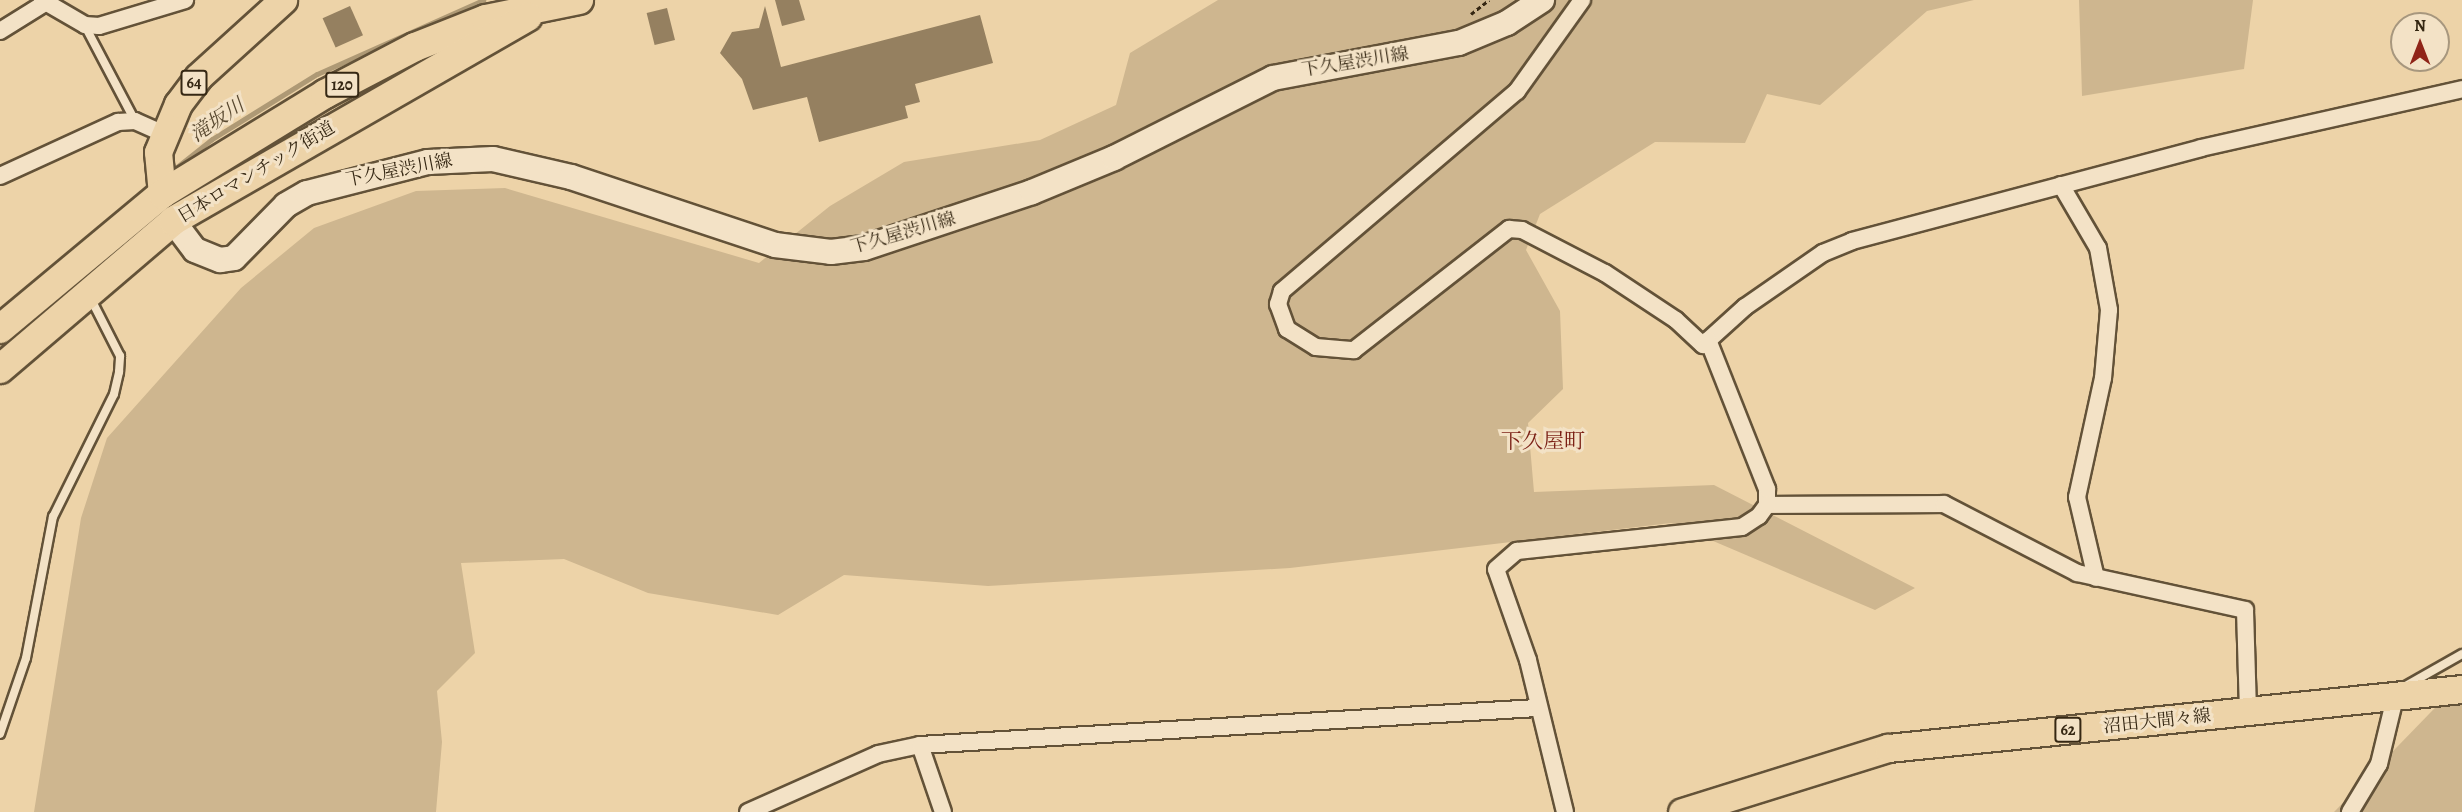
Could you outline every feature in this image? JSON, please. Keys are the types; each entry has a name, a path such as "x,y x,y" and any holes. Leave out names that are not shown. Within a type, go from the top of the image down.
{"highway":[{"name":"日本ロマンチック街道","path":"0,329 162,194 325,93 415,46 486,19 538,12 579,0"},
{"name":"日本ロマンチック街道","path":"0,369 87,292 173,221 538,12"},
{"path":"162,194 173,221"}],"main road":[{"name":"64","path":"162,194 157,166 164,134 198,77 283,0"},
{"name":"下久屋渋川線","path":"173,221 195,250 220,260 234,258 286,205 308,193 428,162 493,159 572,177 775,245 831,252 864,248 1032,192 1114,158 1273,78 1459,43 1507,23 1542,0"},
{"name":"沼田大間々線","path":"1682,812 1888,748 2395,698 2462,689"}],"street":[{"path":"0,31 44,1 85,25 117,24 185,0"},
{"path":"1582,0 1517,91 1282,291 1281,317 1287,329 1316,347 1354,350 1509,229 1522,230 1605,273 1677,320 1702,345 1823,253 2061,185 2462,88"},
{"path":"0,176 104,128 135,120 164,134"},
{"path":"2061,185 2097,248 2109,310 2103,378 2077,496 2096,578"},
{"path":"1708,339 1767,489 1767,505"},
{"path":"1565,812 1537,708 1528,660 1500,586 1497,569 1506,556 1742,527 1767,505 1944,504 2096,578 2245,610 2248,713"},
{"path":"2350,812 2379,764 2395,698"},
{"path":"748,812 878,754 920,746 1537,708"},
{"path":"920,746 943,812"}],"lane":[{"path":"85,25 135,120"},
{"path":"0,734 26,658 52,516 114,394 119,372 120,356 87,292"},
{"path":"2395,698 2415,677 2462,654"}],"shaded area":[{"path":"1218,0 1974,0 1927,11 1820,105 1767,94 1745,143 1655,142 1540,214 1526,250 1560,311 1563,389 1528,423 1534,492 1714,485 1915,588 1875,610 1671,523 1290,568 988,586 844,575 778,615 648,593 564,559 461,563 475,653 437,691 442,742 436,812 34,812 81,518 107,438 241,288 314,228 416,191 505,188 759,263 830,206 904,162 1040,140 1116,105 1130,53"},
{"path":"2079,0 2253,0 2244,69 2082,96"},
{"path":"2462,680 2462,812 2334,812"}],"building":[{"path":"775,0 799,0 805,20 782,26"},
{"path":"350,6 363,35 336,47 323,18"},
{"path":"765,6 781,67 980,15 993,63 915,84 920,102 905,106 908,118 819,142 807,97 753,110 742,79 720,53 732,32 759,28"},
{"path":"667,8 675,40 655,45 647,13"}],"waterway":[{"name":"滝坂川","path":"168,174 212,139 317,74 483,0"}],"district":[{"name":"下久屋町","path":"1543,441"}]}
